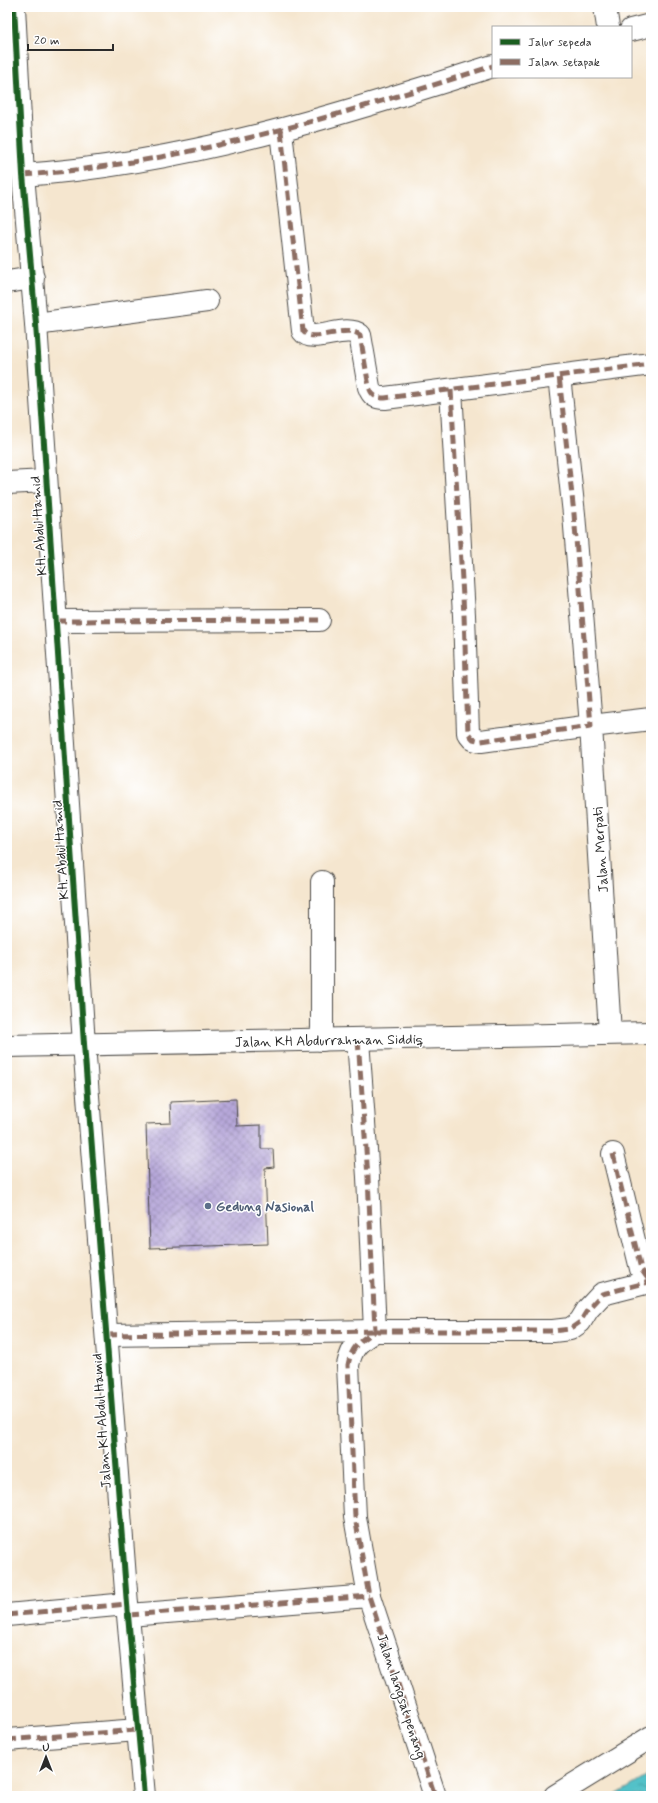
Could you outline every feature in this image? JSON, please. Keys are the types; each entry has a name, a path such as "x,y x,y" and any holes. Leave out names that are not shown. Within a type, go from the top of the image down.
{"street":[{"name":"KH. Abdul Hamid","path":"14,7 23,175 33,278 84,1044"},
{"path":"605,7 608,26"},
{"path":"632,30 651,25"},
{"path":"23,175 70,172 150,158 281,131 377,103 492,66"},
{"path":"281,131 303,331 305,334 312,336 350,331 360,335 369,387 372,395 375,397 386,398 651,364"},
{"path":"7,282 33,278"},
{"path":"36,324 207,301"},
{"name":"Jalan Merpati","path":"559,376 574,514 591,726 610,1034"},
{"path":"451,390 464,615 468,733 473,739 481,741 591,726 651,720"},
{"path":"7,483 46,480"},
{"path":"56,621 319,620"},
{"path":"322,882 322,1040"},
{"name":"Jalan KH Abdurrahman Siddiq","path":"7,1046 651,1033"},
{"path":"358,1040 368,1177 375,1331"},
{"name":"Jalan KH Abdul Hamid","path":"84,1044 144,1796"},
{"path":"107,1335 375,1331 553,1331 570,1329 580,1322 588,1309 602,1294 650,1283 641,1269 613,1154"},
{"name":"Jalan langsat penang","path":"375,1331 356,1344 350,1355 348,1365 355,1517 369,1596 435,1796"},
{"path":"7,1615 128,1610 369,1596"},
{"path":"7,1740 138,1730"},
{"path":"556,1796 651,1737"}],"water":[{"path":"651,1774 651,1796 614,1796"}],"building":[{"name":"Gedung Nasional","path":"236,1099 237,1126 261,1125 261,1149 273,1149 274,1167 265,1168 268,1244 150,1248 146,1124 171,1123 170,1102"}],"marked path":[{"path":"23,175 83,169 202,149 320,119 492,66"},
{"path":"281,131 303,331 308,335 314,336 346,331 354,332 360,335 369,387 375,396 385,398 651,364"},
{"path":"451,390 464,615 468,733 473,739 481,741 591,726 574,514 559,376"},
{"path":"56,621 319,620"},
{"path":"358,1040 368,1177 375,1331 357,1345 352,1353 348,1365 355,1517 369,1596 435,1796"},
{"path":"613,1154 641,1269 651,1283"},
{"path":"107,1335 375,1331 553,1331 570,1329 580,1322 588,1309 602,1294 649,1282"},
{"path":"129,1615 369,1596"},
{"path":"7,1615 127,1604"},
{"path":"7,1740 138,1730"}],"cycle path":[{"path":"14,7 23,175 36,324 84,1044 127,1604 144,1796"}],"place":[{"name":"Gedung Nasional","path":"208,1206"}]}
